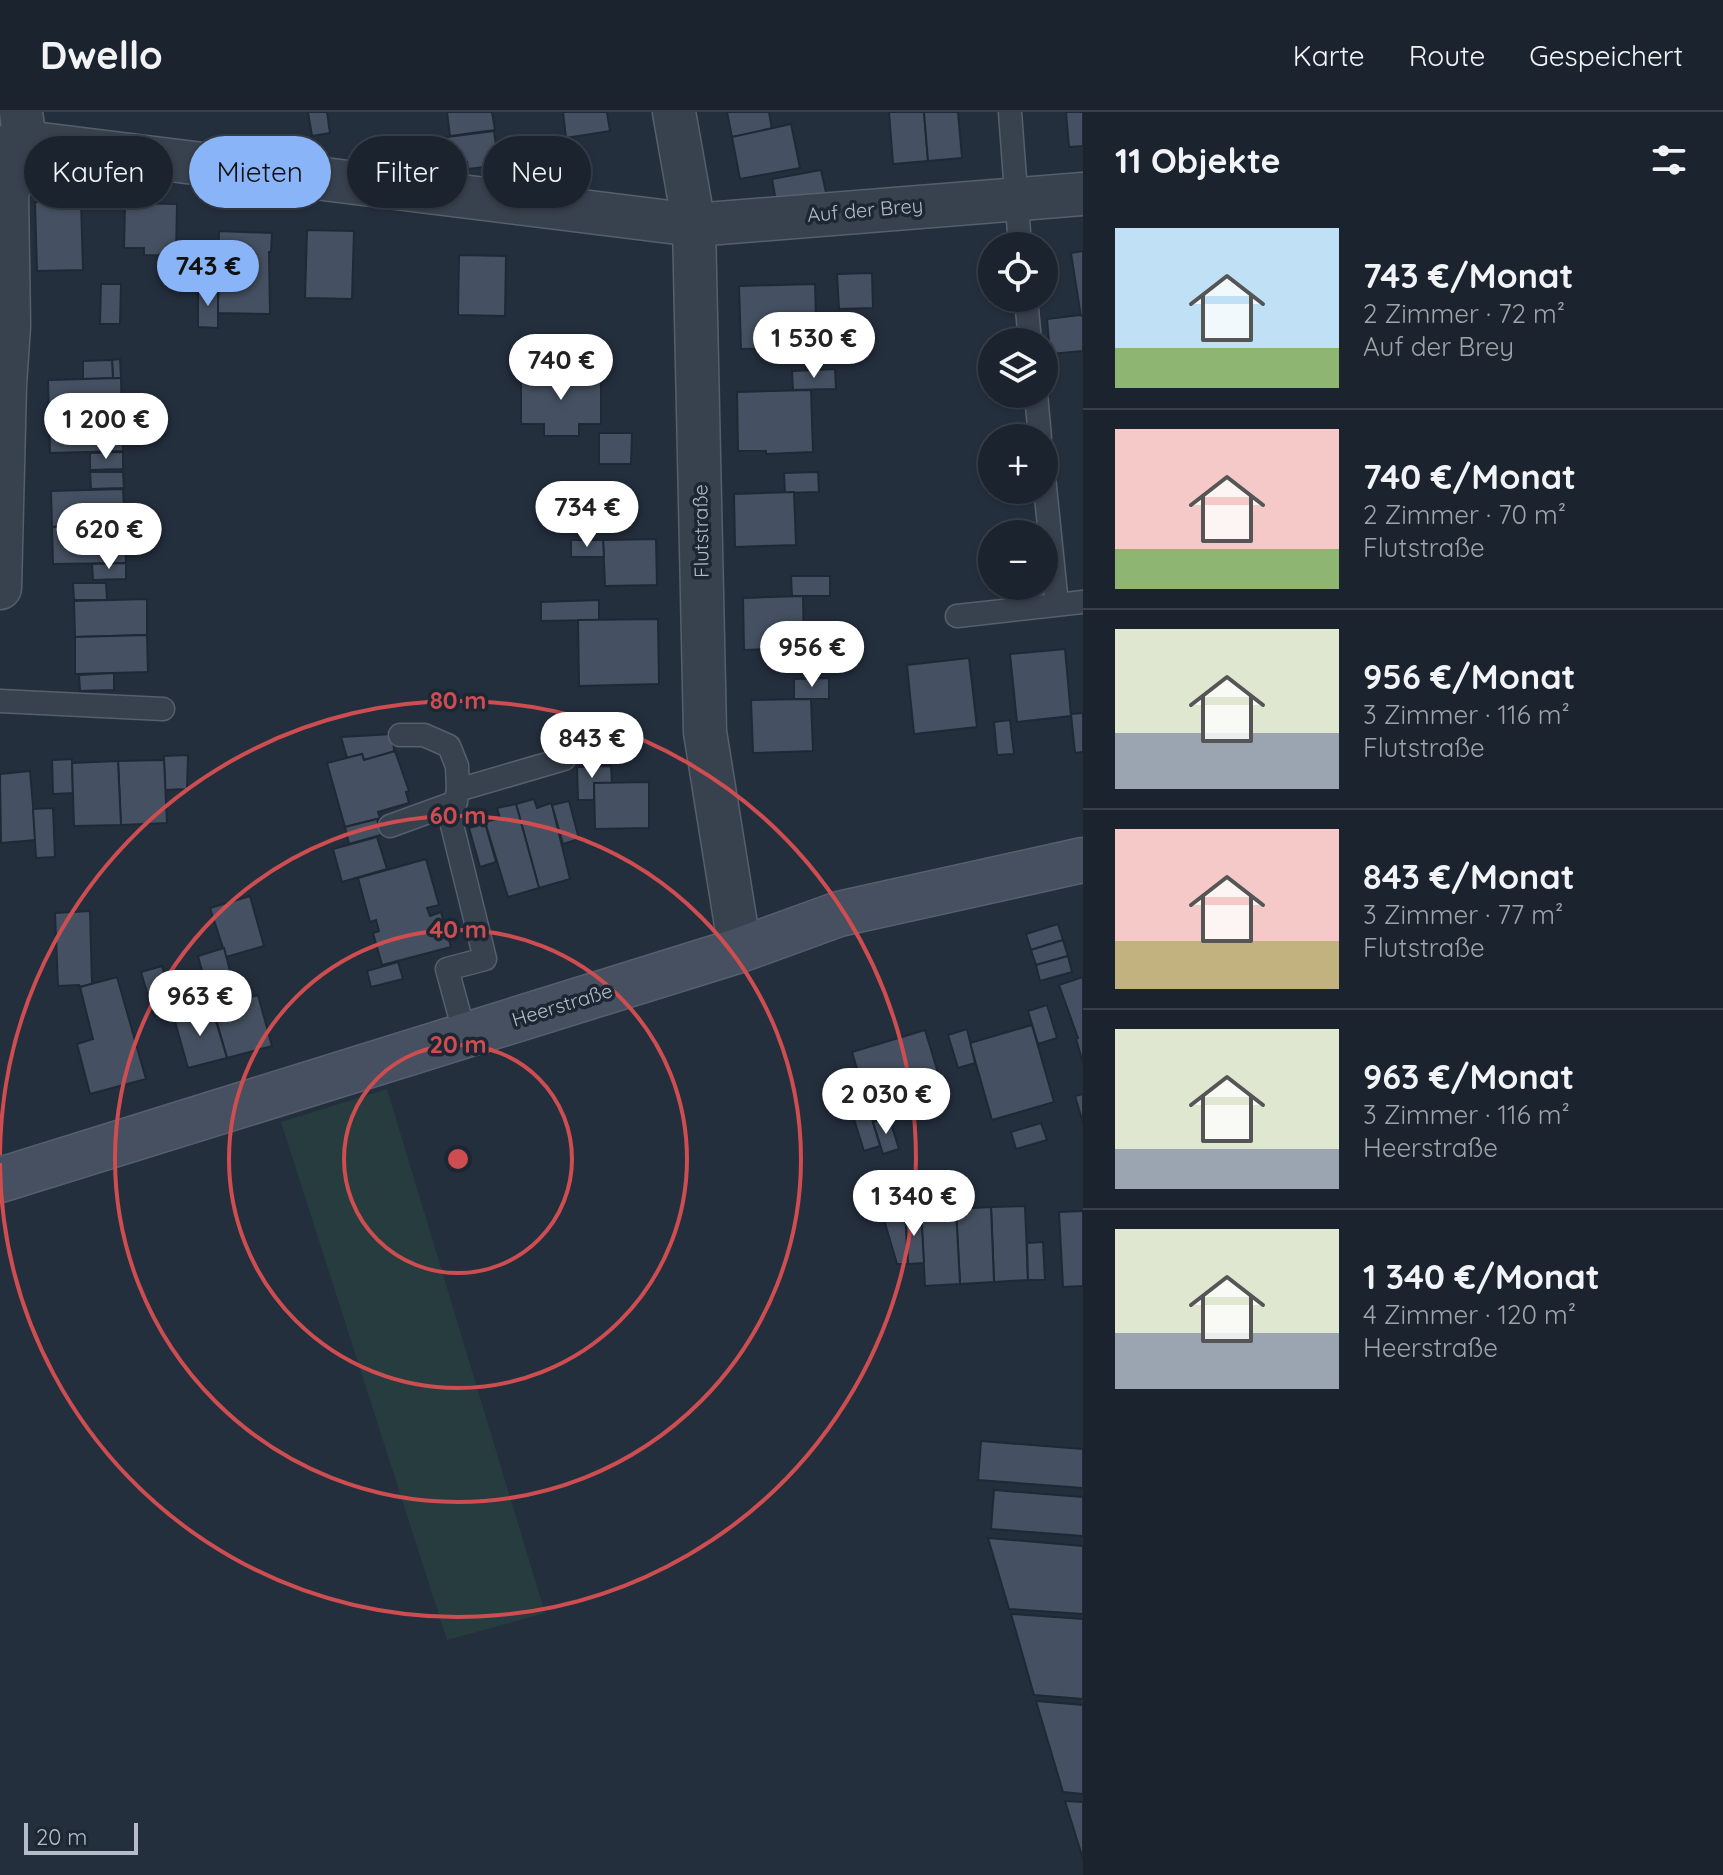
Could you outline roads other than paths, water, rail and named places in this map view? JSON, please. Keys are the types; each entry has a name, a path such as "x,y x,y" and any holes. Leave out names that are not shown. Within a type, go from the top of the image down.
{"main road":[{"name":"Heerstraße","path":"0,1180 740,950 839,914 1083,860"}],"street":[{"name":"Flutstraße","path":"674,112 694,225 705,732 740,950"},
{"name":"Auf der Brey","path":"15,134 694,225 1083,194"},
{"path":"0,588 9,326 7,194 15,134"}],"lane":[{"path":"1010,112 1019,232"},
{"path":"1047,504 1057,604"},
{"path":"957,616 1083,602"},
{"path":"0,701 163,709"},
{"path":"400,735 424,735 449,746 457,766 457,796 451,821 485,959 447,969 465,1035"},
{"path":"390,826 457,796 564,759"}]}
